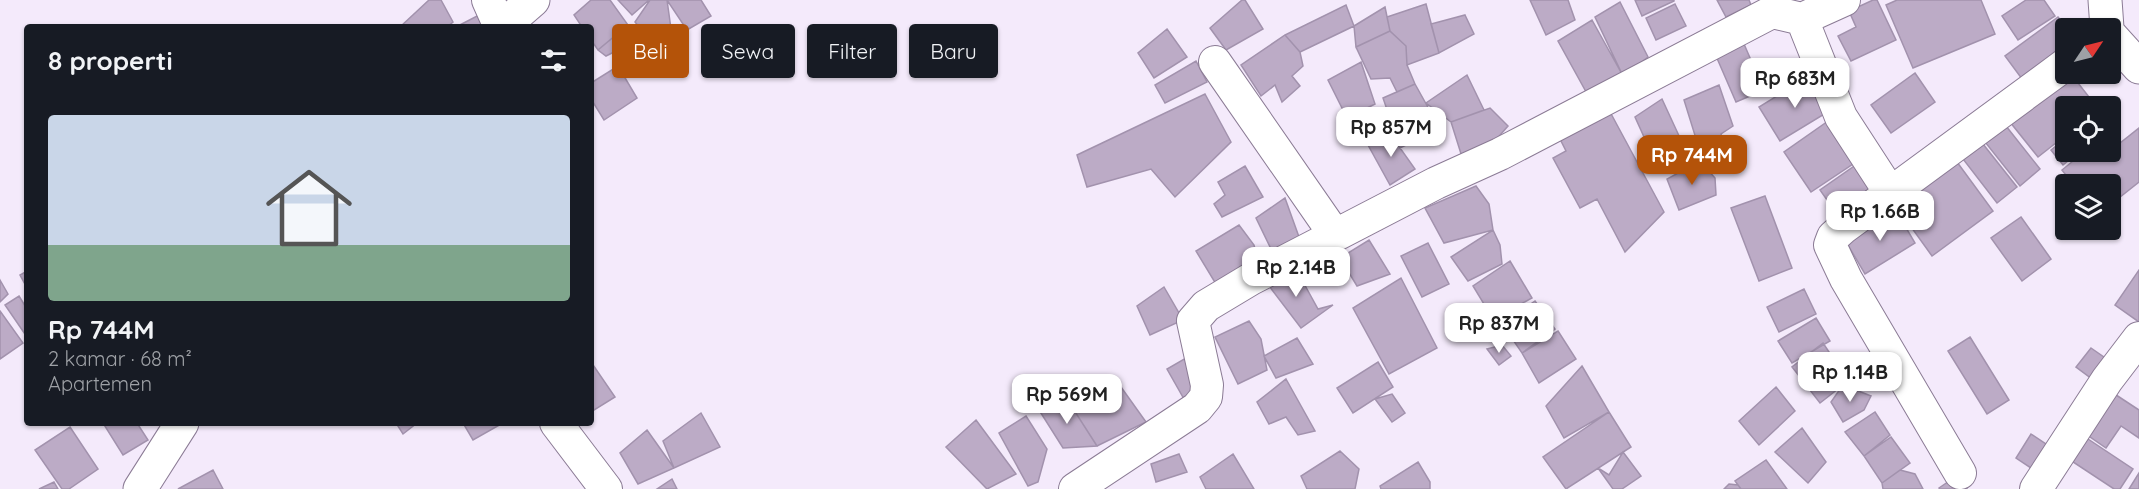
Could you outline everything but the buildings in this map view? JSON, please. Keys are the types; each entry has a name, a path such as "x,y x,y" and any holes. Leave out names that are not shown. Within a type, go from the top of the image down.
{"street":[{"path":"488,0 500,24"},
{"path":"505,24 533,0"},
{"path":"1075,489 1197,408 1206,397 1207,385 1193,321 1206,306 1251,279 1335,235 1436,183 1500,154 1772,12 1802,20 1844,0"},
{"path":"2105,0 2106,18"},
{"path":"1802,20 1841,117 1891,194"},
{"path":"2121,48 2139,67"},
{"path":"1215,62 1335,235"},
{"path":"1960,473 1846,279 1830,245 1833,237 1843,228 2055,72"},
{"path":"2036,489 2108,380 2139,338"},
{"path":"140,489 180,426"},
{"path":"558,426 606,489"}]}
